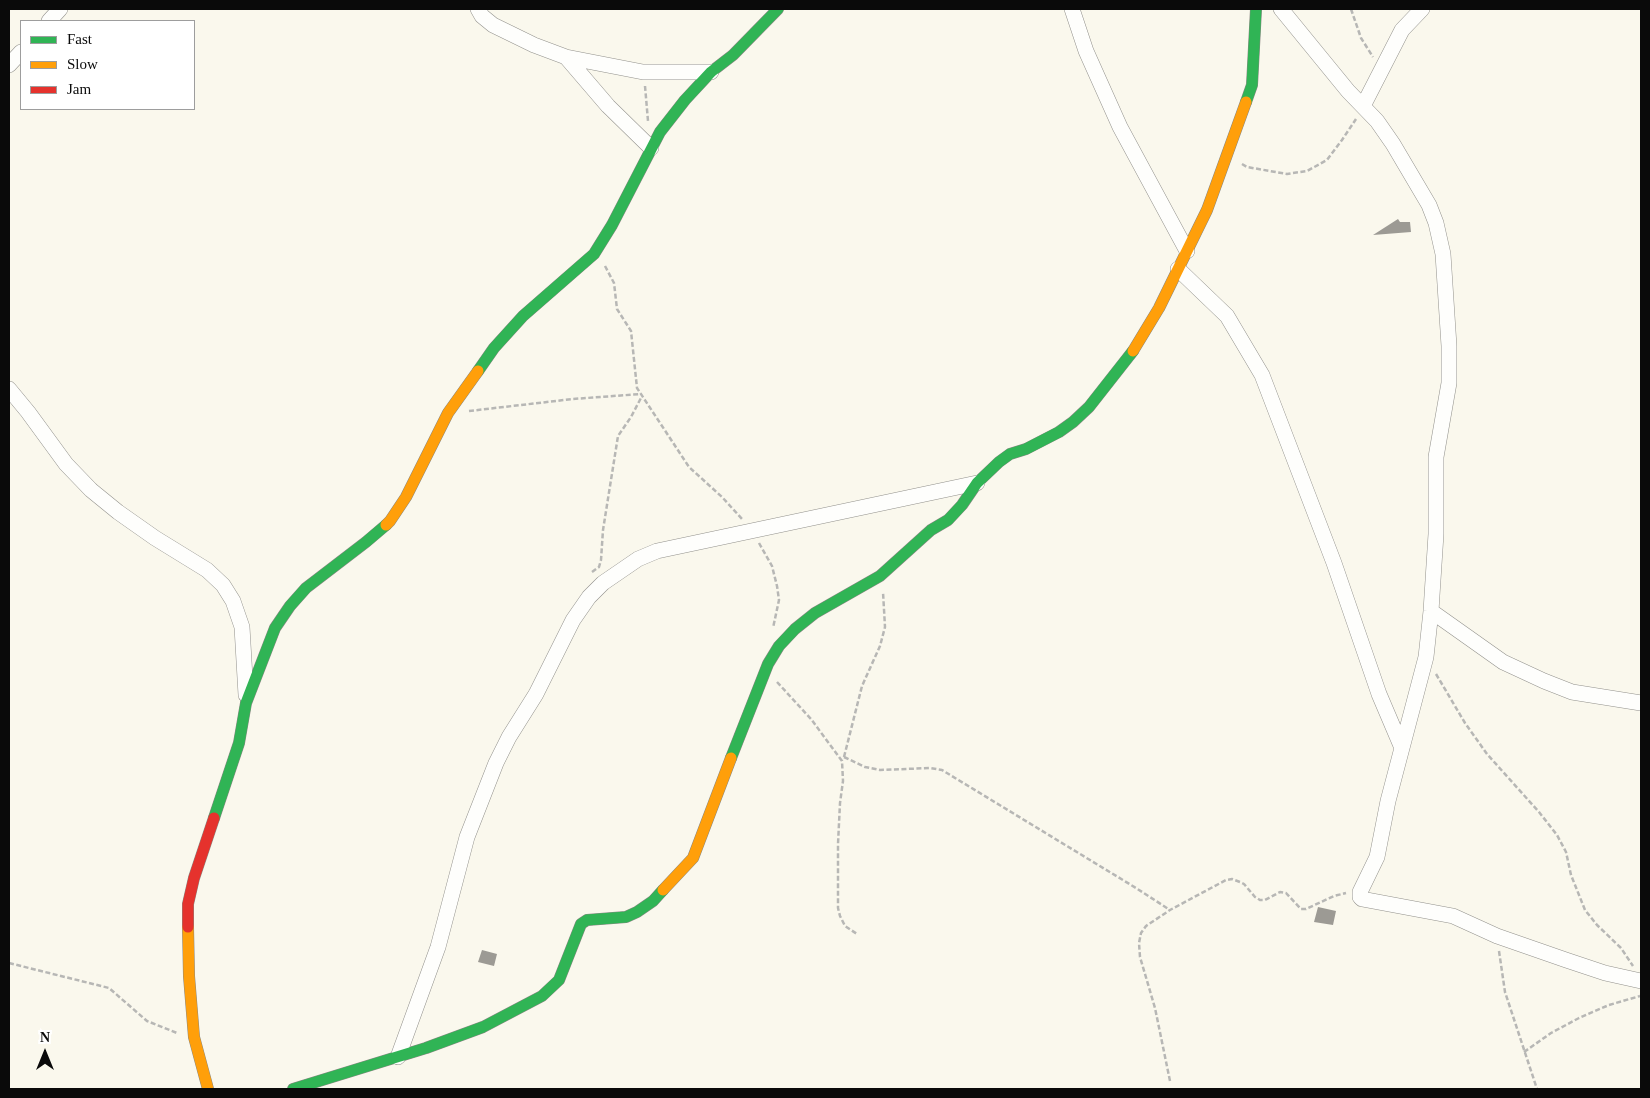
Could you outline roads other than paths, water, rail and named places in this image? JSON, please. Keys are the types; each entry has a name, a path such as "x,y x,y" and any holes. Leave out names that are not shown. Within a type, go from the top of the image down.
{"street":[{"path":"49,20 60,9"},
{"path":"478,9 482,16 493,25 534,45 566,57 643,72 711,72"},
{"path":"208,1089 194,1036 189,976 188,904 194,878 238,743 246,703 275,628 290,606 306,588 390,521 406,497 448,413 494,348 523,316 594,254 612,225 648,145 711,72 733,55 778,9"},
{"path":"1072,9 1086,51 1120,127 1187,251"},
{"path":"292,1089 398,1057 483,1027 542,996 559,980 581,924 587,920 626,917 637,912 653,901 693,858 758,686 779,646 795,629 815,613 880,576 931,530 948,520 962,505 977,483 999,462 1010,454 1026,449 1059,432 1073,422 1089,407 1136,347 1159,308 1207,210 1227,157 1252,86 1256,9"},
{"path":"1281,9 1348,91 1364,106 1393,144 1429,205 1436,223 1443,254 1449,346 1449,383 1436,457 1436,534 1426,657 1388,801 1377,857 1360,892 1360,896 1362,899 1453,916 1497,936 1605,974 1639,976"},
{"path":"1364,106 1402,30 1422,9"},
{"path":"9,65 20,53"},
{"path":"566,57 608,106 648,145"},
{"path":"1178,270 1227,316 1262,376 1334,563 1379,694 1402,748"},
{"path":"9,389 66,464 91,490 155,538 207,570 224,585 233,601 242,627 246,703"},
{"path":"398,1057 438,947 467,837 496,763 509,737 536,694 573,620 589,597 602,583 638,559 657,551 977,483"},
{"path":"1431,611 1503,662 1544,681 1572,692 1641,703"}]}
